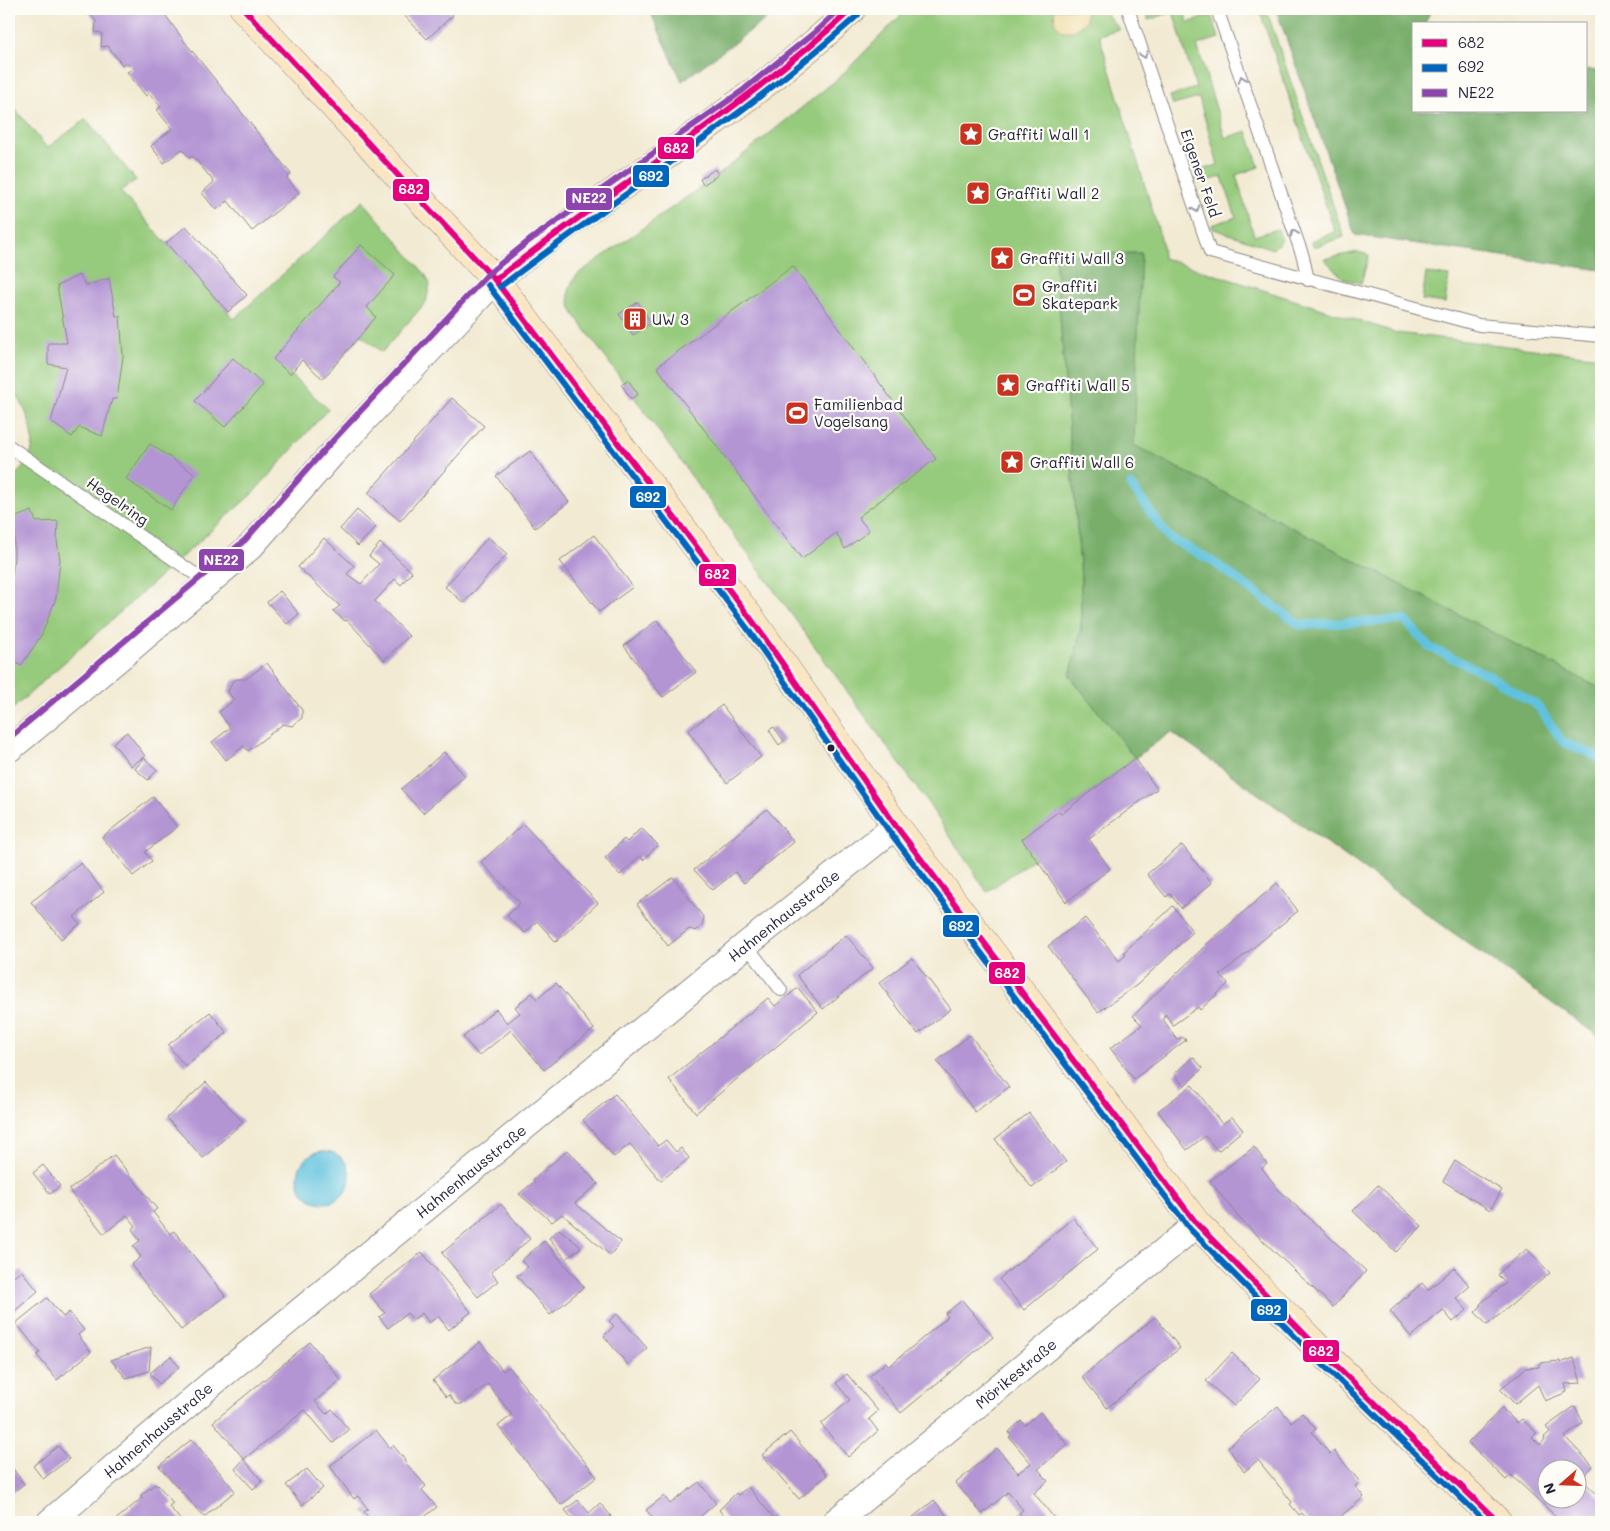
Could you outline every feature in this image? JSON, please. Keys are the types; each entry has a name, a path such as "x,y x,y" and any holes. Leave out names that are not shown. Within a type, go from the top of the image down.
{"main road":[{"path":"244,9 495,280 754,623 896,826 1196,1224 1318,1348 1498,1522"},
{"path":"495,280 535,247 748,98 821,39 852,9"}],"street":[{"path":"9,749 208,584 257,540 339,447 495,280"},
{"name":"Hahnenhausstraße","path":"50,1522 210,1386 746,945 896,826"},
{"name":"Mörikestraße","path":"835,1522 1196,1224"}],"lane":[{"name":"Eigener Feld","path":"1128,9 1210,252 1479,325 1601,336"},
{"path":"1217,9 1303,257 1308,280"},
{"name":"Hegelring","path":"9,446 208,584"},
{"path":"746,945 781,990"}],"green space":[{"path":"649,9 780,9 682,81"},
{"path":"907,9 1102,9 1119,29 1099,35 1162,242 1163,258 1397,333 1601,357 1601,689 1133,445 1141,253 1055,255 1081,578 1081,628 1070,676 1135,758 1061,814 1036,857 987,892 928,803 574,314 569,298 570,288 578,274 718,175 840,77"},
{"path":"1148,9 1183,9 1188,23 1211,15 1219,38 1197,45 1225,138 1247,131 1259,167 1236,175 1254,236 1278,229 1282,240 1273,249 1211,228 1212,225 1236,217 1222,177 1197,183 1194,172 1218,165 1199,98 1173,105 1170,96 1196,88 1173,12 1148,20"},
{"path":"1259,9 1266,9 1344,237 1314,247 1311,241 1335,232"},
{"path":"1276,9 1431,9 1426,22 1412,22 1412,112 1588,112 1588,69 1601,72 1601,270 1355,235"},
{"path":"9,101 47,148 86,119 136,180 120,191 234,319 363,201 425,274 430,284 426,302 382,352 361,335 323,379 302,360 290,374 328,409 254,492 9,712 9,479 22,469 30,457 33,445 32,432 23,405 9,380"},
{"path":"1358,252 1369,255 1361,283 1344,279 1324,259"},
{"path":"1141,253 1134,445 1601,689 1601,1038 1171,732 1135,758 1070,676 1081,628 1081,578 1055,255"},
{"path":"1426,273 1449,276 1445,303 1422,300"}],"sand":[{"path":"1054,9 1086,9 1086,21 1074,31 1063,31 1055,24"}],"water":[{"path":"324,1151 334,1153 342,1159 348,1167 350,1177 348,1187 342,1195 334,1201 324,1203 314,1201 306,1195 300,1187 298,1177 300,1167 306,1159 314,1153"}],"building":[{"path":"86,9 161,9 184,41 291,174 287,178 299,193 252,231 228,201 216,210 202,193 214,182 193,156 190,158 182,149 164,163 151,146 172,129 157,110 161,107 149,93 146,96 127,72 131,70 130,65 125,63 122,65 108,46 101,47 102,33 95,32 96,21"},
{"path":"398,9 447,9 453,15 427,39"},
{"path":"715,169 718,175 703,185 700,179"},
{"path":"186,226 247,295 228,312 166,243"},
{"path":"361,245 395,275 367,307 376,317 323,379 302,360 290,374 273,359 340,282 333,277"},
{"name":"Familienbad Vogelsang","path":"793,266 936,459 858,517 869,531 845,549 836,533 802,559 657,367"},
{"path":"79,275 86,286 109,278 116,316 120,316 123,356 117,399 112,399 102,436 79,427 72,437 51,422 66,367 48,364 48,343 67,343 57,286"},
{"name":"UW 3","path":"638,302 651,323 633,335 619,314"},
{"path":"233,358 263,385 225,427 195,401"},
{"path":"628,380 638,394 631,399 621,384"},
{"path":"452,398 484,426 400,521 368,493"},
{"path":"150,444 195,474 171,510 126,479"},
{"path":"530,451 569,502 535,528 496,476"},
{"path":"357,510 376,527 358,546 340,529"},
{"path":"32,511 36,522 58,521 57,541 60,560 56,598 42,634 21,666 9,658 9,576 12,576 14,556 14,518"},
{"path":"594,535 633,587 599,612 560,561"},
{"path":"488,537 507,554 464,603 445,587"},
{"path":"324,538 354,566 347,574 361,584 379,564 369,556 380,543 412,572 401,585 395,579 375,601 409,636 384,660 347,620 345,621 333,611 340,606 298,567"},
{"path":"280,591 299,614 287,624 267,602"},
{"path":"657,620 696,672 663,697 624,646"},
{"path":"267,663 302,710 302,718 292,726 283,724 248,751 244,746 226,760 212,742 230,728 219,712 234,700 228,692 232,682 237,679 246,679"},
{"path":"722,705 761,757 727,783 688,731"},
{"path":"774,727 784,741 779,745 769,730"},
{"path":"127,732 145,756 131,766 113,743"},
{"path":"444,752 465,776 423,813 401,789"},
{"path":"144,758 157,770 148,780 135,769"},
{"path":"1135,758 1157,789 1089,839 1110,869 1066,902 1022,839 1059,811 1061,814"},
{"path":"153,797 177,827 145,852 152,861 133,876 102,837"},
{"path":"767,809 794,842 744,883 735,872 713,890 694,870"},
{"path":"523,824 598,903 556,942 537,921 525,933 507,916 520,903 481,862"},
{"path":"641,828 658,845 643,860 640,856 620,875 605,858 624,839 627,842"},
{"path":"1182,845 1212,883 1181,908 1170,894 1166,897 1147,874"},
{"path":"9,856 14,863 9,868"},
{"path":"81,863 104,892 74,917 80,924 61,939 31,902"},
{"path":"673,877 704,918 702,926 696,931 689,929 668,946 637,904"},
{"path":"1277,883 1298,911 1220,975 1228,984 1200,1010 1198,1007 1173,1025 1165,1014 1163,1019 1177,1040 1182,1037 1186,1040 1134,1079 1110,1048 1142,1025 1133,1016 1207,944"},
{"path":"1173,906 1193,932 1137,985 1098,1012 1048,946 1085,918 1119,961 1126,955 1124,952"},
{"path":"846,935 873,968 823,1009 797,975"},
{"path":"912,958 951,1009 918,1034 879,983"},
{"path":"556,983 594,1029 544,1070 511,1030 479,1056 463,1037 496,1009 507,1023 520,1013 515,1007 532,993 537,999"},
{"path":"798,988 818,1012 696,1113 669,1079 768,998 775,1006"},
{"path":"210,1012 227,1033 185,1066 168,1045"},
{"path":"970,1035 1009,1087 975,1112 937,1061"},
{"path":"1193,1057 1203,1068 1184,1086 1174,1074"},
{"path":"206,1082 243,1122 203,1158 167,1118"},
{"path":"1192,1085 1222,1124 1232,1117 1243,1130 1218,1151 1205,1136 1187,1150 1158,1111"},
{"path":"615,1094 658,1146 666,1140 676,1152 681,1148 689,1158 661,1181 630,1144 614,1157 583,1120"},
{"path":"1029,1113 1066,1162 1032,1188 995,1139"},
{"path":"1254,1147 1267,1164 1262,1168 1278,1189 1366,1271 1333,1307 1239,1218 1210,1181"},
{"path":"568,1150 598,1184 575,1203 621,1242 610,1255 562,1214 552,1222 519,1194"},
{"path":"114,1155 157,1209 153,1212 170,1234 174,1231 225,1296 181,1330 131,1265 141,1257 133,1246 140,1241 132,1229 136,1226 127,1215 104,1234 69,1190"},
{"path":"1455,1161 1502,1190 1490,1210 1443,1181"},
{"path":"43,1165 60,1186 50,1194 33,1173"},
{"path":"1378,1185 1422,1226 1396,1252 1353,1211"},
{"path":"501,1204 530,1239 491,1272 498,1281 478,1297 442,1253"},
{"path":"1073,1218 1098,1249 1024,1310 999,1279"},
{"path":"559,1229 581,1247 566,1259 549,1238"},
{"path":"544,1241 584,1287 550,1315 517,1276 528,1267 521,1261"},
{"path":"1527,1249 1550,1273 1487,1325 1475,1312 1481,1306 1480,1304 1506,1283 1498,1275 1502,1270"},
{"path":"422,1252 471,1312 449,1330 438,1316 429,1323 422,1313 413,1320 407,1313 388,1328 379,1317 385,1313 369,1294"},
{"path":"1454,1268 1470,1286 1456,1298 1467,1310 1453,1322 1443,1310 1411,1337 1390,1311 1422,1283 1428,1290"},
{"path":"21,1270 38,1291 9,1316 9,1280"},
{"path":"47,1298 63,1317 69,1312 84,1330 78,1335 91,1352 57,1380 37,1355 40,1353 16,1323"},
{"path":"962,1300 993,1337 901,1413 870,1376 886,1362 889,1366 948,1317 945,1314"},
{"path":"617,1314 647,1348 628,1365 604,1336 614,1326 609,1321"},
{"path":"1155,1317 1180,1348 1107,1408 1082,1377"},
{"path":"310,1342 341,1380 315,1401 326,1414 332,1409 349,1430 333,1443 305,1410 244,1459 213,1422"},
{"path":"480,1342 503,1371 509,1367 597,1477 561,1505 498,1426 512,1415 488,1384 462,1404 456,1404 449,1395 446,1397 433,1380"},
{"path":"151,1347 149,1371 126,1378 111,1360"},
{"path":"1232,1353 1260,1379 1234,1406 1206,1381"},
{"path":"171,1356 179,1367 159,1384 150,1373"},
{"path":"1574,1358 1581,1383 1565,1384 1567,1392 1545,1401 1538,1385 1515,1404 1500,1389 1526,1368 1539,1367 1539,1363 1560,1361 1560,1363"},
{"path":"847,1374 878,1411 869,1419 878,1431 848,1457 821,1424 850,1400 836,1383"},
{"path":"1278,1406 1291,1422 1302,1413 1316,1429 1312,1432 1330,1454 1334,1451 1360,1482 1355,1486 1364,1497 1334,1522 1309,1522 1302,1513 1299,1515 1290,1504 1292,1502 1258,1460 1244,1472 1228,1447"},
{"path":"1575,1406 1583,1423 1565,1437 1585,1458 1538,1458 1538,1500 1511,1475 1506,1480 1468,1443 1502,1408 1517,1423 1522,1419 1537,1433 1532,1437 1540,1445 1545,1439 1544,1437 1550,1432 1546,1427"},
{"path":"1040,1412 1068,1445 1038,1469 1048,1481 1034,1493 1055,1519 1052,1522 1033,1522 1030,1519 1026,1522 1019,1513 1023,1510 1008,1492 982,1514 956,1483 997,1448 1018,1473 1031,1463 1009,1437 1011,1436 1009,1432 1021,1421 1025,1425"},
{"path":"376,1430 390,1448 393,1445 426,1486 422,1490 437,1507 418,1522 372,1522 364,1512 368,1509 358,1496 354,1499 330,1466"},
{"path":"790,1432 827,1475 799,1499 762,1455"},
{"path":"192,1439 235,1491 204,1517 159,1466"},
{"path":"58,1446 69,1459 43,1479 33,1466"},
{"path":"244,1459 262,1481 253,1489 235,1469"},
{"path":"1588,1461 1593,1466 1588,1471"},
{"path":"9,1463 24,1484 9,1495"},
{"path":"307,1469 323,1488 302,1505 286,1485"},
{"path":"699,1482 716,1503 694,1522 656,1522 646,1510 664,1496 670,1504"},
{"path":"155,1484 173,1503 169,1506 182,1522 113,1522 142,1498 141,1495"},
{"path":"1588,1486 1601,1498 1601,1522 1562,1522 1547,1508 1588,1508"},
{"path":"748,1487 774,1518 769,1522 729,1522 719,1510 736,1493 738,1495"},
{"path":"578,1500 589,1513 600,1503 611,1516 604,1522 575,1522 565,1510"},
{"path":"934,1500 952,1522 907,1522"}],"waterway":[{"path":"1131,485 1168,537 1212,561 1300,625 1405,620 1429,647 1488,675 1538,706 1563,742 1601,758"}],"transit line":[{"name":"682","path":"244,9 495,280 754,623 896,826 1197,1224 1318,1348 1498,1522"},
{"name":"NE22","path":"9,738 245,540 326,448 489,273 530,240 742,91 815,32 840,9"},
{"name":"682","path":"495,280 766,81 852,9"},
{"name":"692","path":"500,287 772,87 858,15"},
{"name":"692","path":"488,285 747,628 889,831 1190,1229 1312,1354 1486,1522"}],"place":[{"name":"Graffiti Wall 1","path":"971,134"},
{"name":"Graffiti Wall 2","path":"978,193"},
{"name":"Graffiti Wall 3","path":"1002,258"},
{"name":"Graffiti Skatepark","path":"1024,295"},
{"name":"UW 3","path":"635,319"},
{"name":"Graffiti Wall 5","path":"1008,385"},
{"name":"Familienbad Vogelsang","path":"797,413"},
{"name":"Graffiti Wall 6","path":"1012,462"}]}
